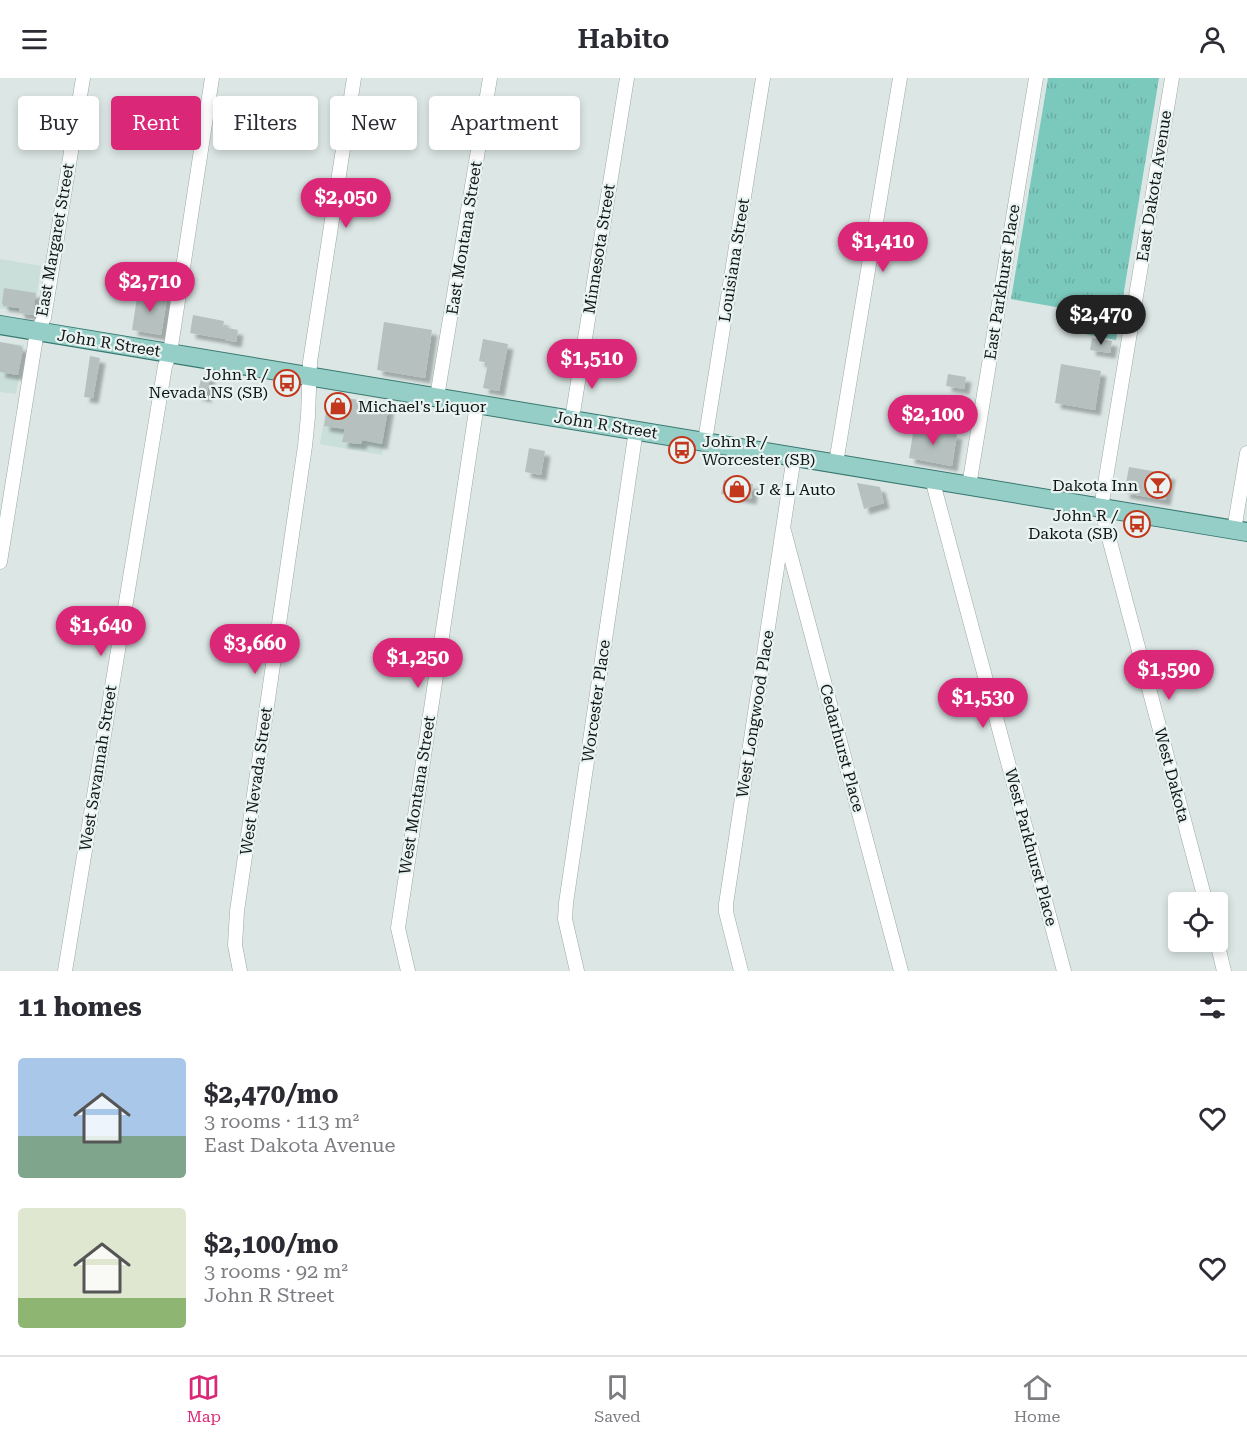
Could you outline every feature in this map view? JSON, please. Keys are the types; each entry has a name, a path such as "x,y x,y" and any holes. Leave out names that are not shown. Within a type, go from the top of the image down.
{"main road":[{"name":"John R Street","path":"0,325 1241,531"}],"street":[{"name":"East Margaret Street","path":"0,562 37,331 44,318 83,78"},
{"name":"West Savannah Street","path":"65,971 165,366 170,353 212,78"},
{"name":"West Nevada Street","path":"240,971 235,945 237,911 305,446 309,376 354,78"},
{"name":"East Montana Street","path":"437,397 490,78"},
{"name":"Minnesota Street","path":"572,419 627,78"},
{"name":"Louisiana Street","path":"705,441 763,78"},
{"path":"836,463 900,78"},
{"name":"East Parkhurst Place","path":"969,486 1036,78"},
{"name":"East Dakota Avenue","path":"1101,508 1172,78"},
{"name":"West Montana Street","path":"408,971 398,928 477,404"},
{"name":"Worcester Place","path":"577,971 565,919 566,903 636,430"},
{"path":"1241,531 1247,453"},
{"name":"West Longwood Place","path":"741,971 726,904 794,456"},
{"name":"West Parkhurst Place","path":"932,479 1064,971"},
{"name":"West Dakota","path":"1101,508 1203,892"},
{"name":"Cedarhurst Place","path":"783,526 901,971"},
{"path":"1219,952 1224,971"}],"shaded area":[{"path":"0,259 41,266 34,314 0,308"},
{"path":"0,342 24,345 16,394 0,392"},
{"path":"328,395 391,406 382,455 320,444"}],"green space":[{"path":"1048,78 1159,78 1116,340 1069,331 1073,310 1011,299"}],"building":[{"path":"4,288 36,293 33,315 19,313 19,308 3,306"},
{"path":"138,291 165,295 167,299 161,335 132,330"},
{"path":"193,315 224,321 223,327 238,330 236,342 190,333"},
{"path":"384,322 432,330 425,378 377,370"},
{"path":"1092,338 1112,341 1110,353 1090,350"},
{"path":"483,339 508,344 499,391 483,388 488,363 479,361"},
{"path":"0,342 21,346 23,349 18,375 0,372"},
{"path":"90,356 100,358 93,398 84,397"},
{"path":"1061,364 1101,371 1095,410 1055,403"},
{"path":"948,374 966,377 964,389 946,386"},
{"path":"202,375 210,376 206,397 197,395"},
{"path":"335,396 389,405 382,444 362,440 361,444 342,442 345,429 324,426 328,402"},
{"path":"914,427 957,434 952,466 909,458"},
{"path":"529,448 545,451 541,475 525,472"},
{"path":"1129,467 1170,474 1165,500 1124,493"},
{"path":"724,480 753,484 751,499 721,494"},
{"path":"857,483 880,487 884,503 864,509"}],"place":[{"name":"John R / Nevada NS (SB)","path":"287,383"},
{"name":"Michael's Liquor","path":"338,406"},
{"name":"John R / Worcester (SB)","path":"682,450"},
{"name":"Dakota Inn","path":"1158,485"},
{"name":"J & L Auto","path":"737,489"},
{"name":"John R / Dakota (SB)","path":"1137,524"}]}
